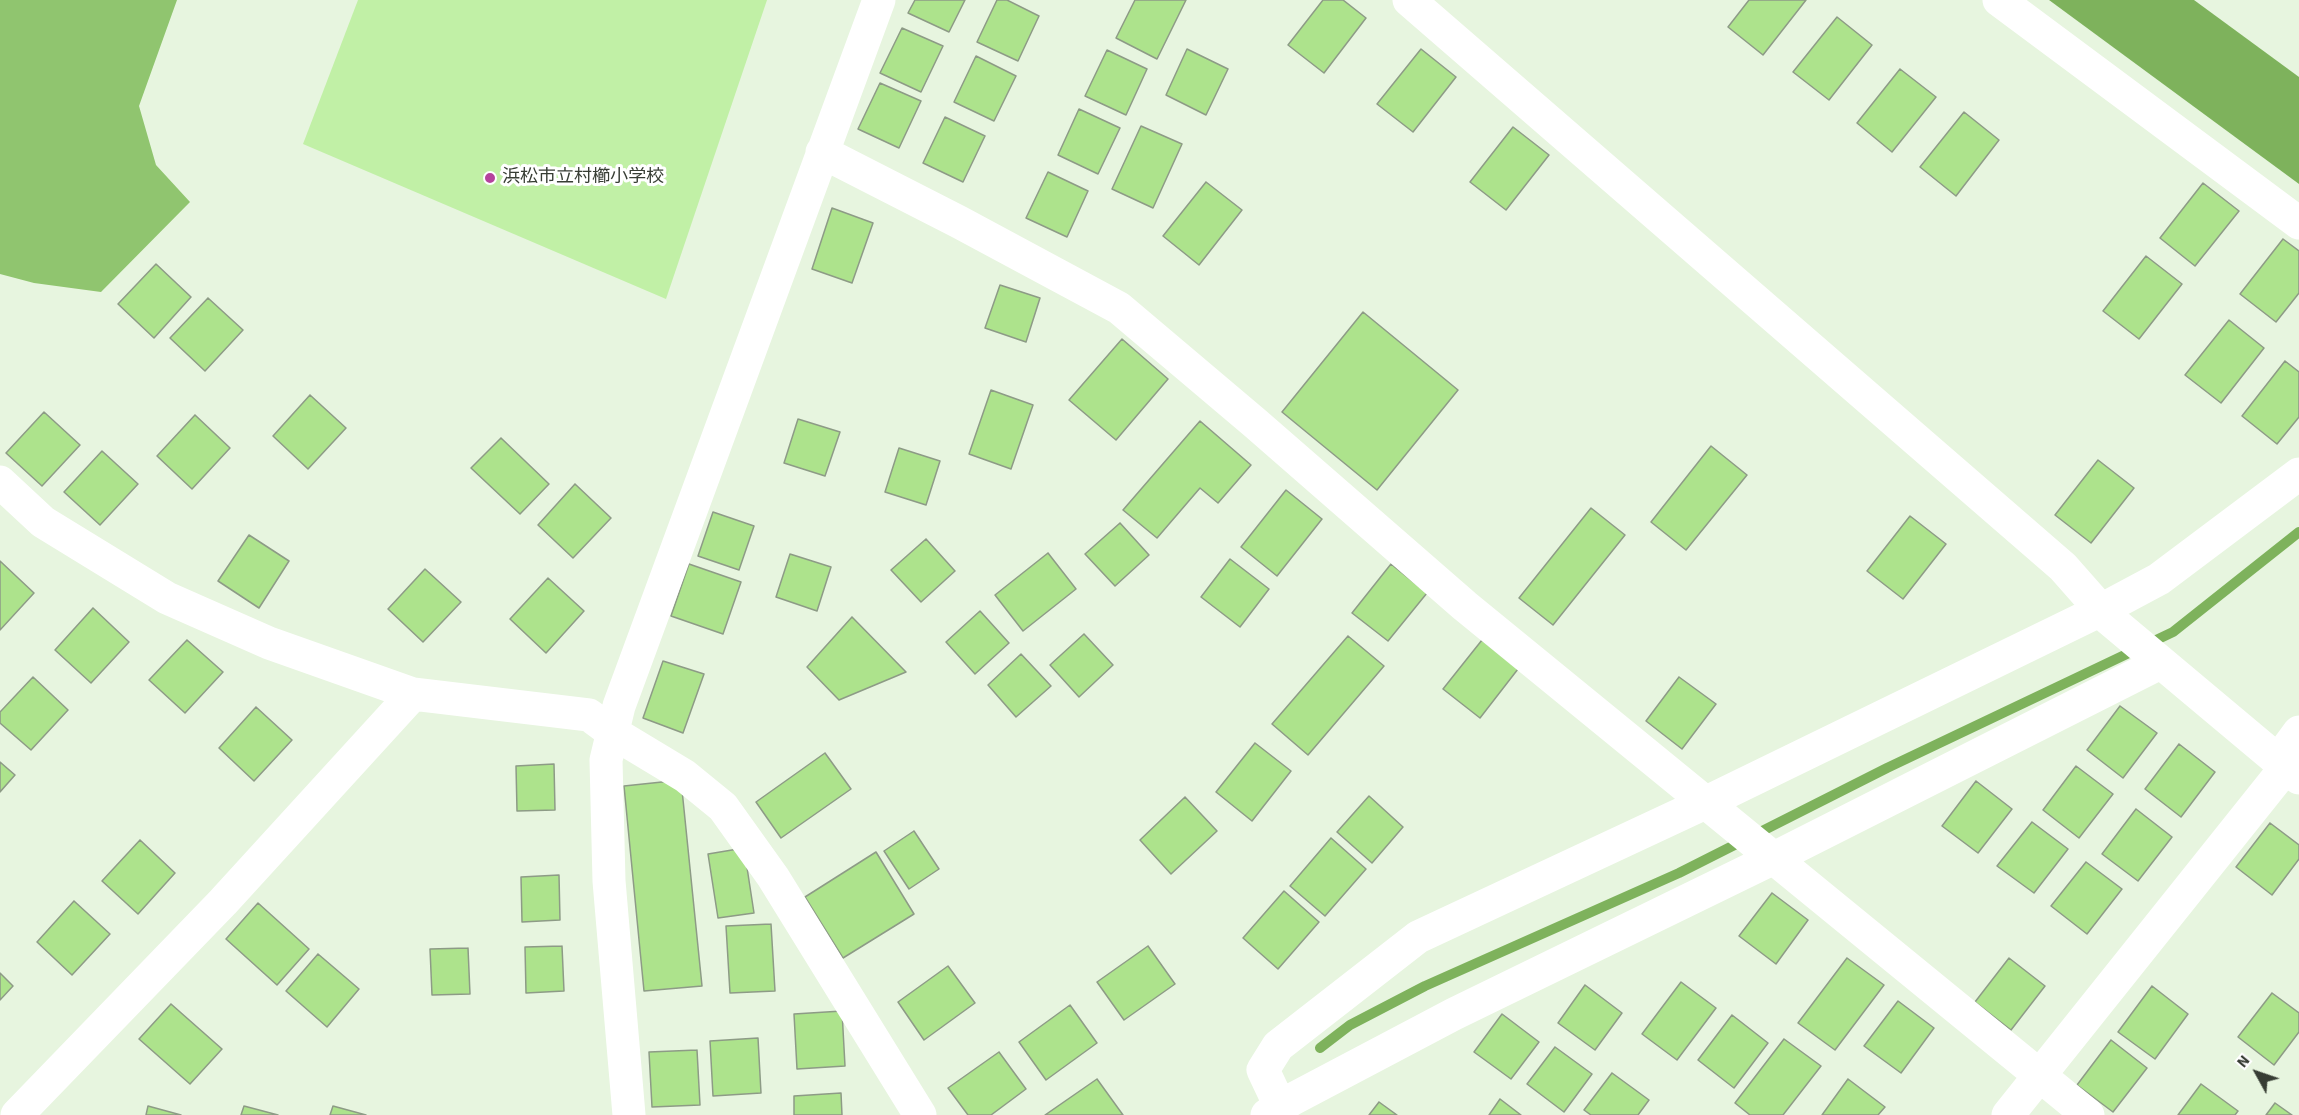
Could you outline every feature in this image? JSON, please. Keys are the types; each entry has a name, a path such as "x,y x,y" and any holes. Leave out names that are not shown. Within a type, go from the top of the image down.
{"street":[{"path":"629,1115 609,881 606,760 612,732 623,694 879,0"},
{"path":"1409,0 2063,567 2105,614 2156,660 2292,772"},
{"path":"1999,0 2299,223"},
{"path":"822,152 1119,308 1466,606 2088,1115"},
{"path":"2156,660 1768,853 1454,1014 1274,1111 1263,1070 1278,1046 1418,937 1712,806 2105,614 2159,579 2299,474"},
{"path":"0,482 44,522 167,598 269,643 413,694 590,715 612,732 685,776 723,807 773,877 920,1115"},
{"path":"17,1115 223,902 413,694"},
{"path":"2008,1115 2292,772 2288,747 2299,732"}],"shaded area":[{"path":"0,0 177,0 139,106 156,165 190,202 101,292 34,283 0,274"},
{"path":"358,0 767,0 666,299 303,144"},
{"path":"2049,0 2194,0 2299,77 2299,184"}],"building":[{"path":"915,0 965,0 949,32 908,13"},
{"path":"997,0 1007,0 1039,16 1018,61 977,42"},
{"path":"1135,0 1186,0 1157,59 1116,38"},
{"path":"1323,0 1343,0 1366,18 1324,73 1288,45"},
{"path":"1749,0 1806,0 1763,55 1728,27"},
{"path":"1837,17 1872,45 1829,100 1793,72"},
{"path":"902,28 943,46 921,92 880,73"},
{"path":"1187,49 1228,69 1206,115 1166,95"},
{"path":"1421,49 1456,77 1413,132 1377,104"},
{"path":"1107,50 1147,69 1126,115 1085,96"},
{"path":"976,56 1016,76 994,121 954,102"},
{"path":"1900,69 1936,97 1892,152 1857,123"},
{"path":"880,83 921,101 899,148 858,129"},
{"path":"1079,109 1120,128 1098,174 1058,155"},
{"path":"1964,112 1999,140 1956,196 1920,167"},
{"path":"945,117 985,136 963,182 923,163"},
{"path":"1141,126 1182,144 1153,208 1112,189"},
{"path":"1513,127 1549,155 1506,210 1470,182"},
{"path":"1048,172 1088,191 1067,237 1026,218"},
{"path":"1206,182 1242,210 1199,265 1163,236"},
{"path":"2203,183 2239,211 2195,266 2160,238"},
{"path":"832,208 873,223 852,283 812,269"},
{"path":"2283,239 2299,251 2299,293 2276,322 2240,294"},
{"path":"2146,256 2182,284 2139,339 2103,311"},
{"path":"156,264 191,297 154,338 118,304"},
{"path":"1000,285 1040,298 1026,342 985,328"},
{"path":"208,298 243,330 205,371 170,338"},
{"path":"1363,312 1458,390 1377,490 1282,412"},
{"path":"2229,320 2264,348 2221,403 2185,375"},
{"path":"1122,339 1168,379 1116,440 1069,400"},
{"path":"2285,361 2299,372 2299,417 2277,444 2242,416"},
{"path":"991,390 1033,405 1011,469 969,454"},
{"path":"310,395 346,428 308,469 273,436"},
{"path":"44,412 80,445 42,486 6,453"},
{"path":"195,415 230,448 192,489 157,456"},
{"path":"798,419 840,432 825,476 784,463"},
{"path":"1200,421 1251,465 1218,503 1200,488 1157,538 1123,510"},
{"path":"501,438 549,484 520,514 471,468"},
{"path":"1711,446 1747,475 1686,550 1651,522"},
{"path":"899,448 940,461 926,505 885,492"},
{"path":"102,451 138,484 100,525 64,492"},
{"path":"2098,460 2134,488 2091,543 2055,515"},
{"path":"575,484 611,518 573,558 538,525"},
{"path":"1286,490 1322,519 1277,576 1241,547"},
{"path":"1591,508 1625,535 1553,625 1519,598"},
{"path":"713,512 754,526 739,570 698,556"},
{"path":"1910,516 1946,544 1903,599 1867,571"},
{"path":"1120,523 1149,555 1115,586 1085,554"},
{"path":"249,535 289,561 259,608 218,581"},
{"path":"926,539 955,571 921,602 891,570"},
{"path":"1048,553 1076,589 1023,631 995,595"},
{"path":"790,554 831,567 817,611 776,597"},
{"path":"1230,559 1269,589 1240,627 1201,597"},
{"path":"0,561 34,593 0,630"},
{"path":"689,564 741,582 723,634 671,616"},
{"path":"1391,564 1427,593 1388,641 1352,613"},
{"path":"425,569 461,602 423,642 388,609"},
{"path":"548,578 584,611 546,653 510,619"},
{"path":"93,608 129,642 91,683 55,650"},
{"path":"980,611 1009,643 975,674 946,642"},
{"path":"852,617 906,672 839,700 807,667"},
{"path":"1084,634 1113,665 1079,697 1050,665"},
{"path":"1348,636 1384,666 1308,755 1272,724"},
{"path":"187,640 223,672 185,713 149,680"},
{"path":"1482,640 1518,669 1480,718 1443,689"},
{"path":"1021,654 1051,686 1016,717 988,685"},
{"path":"663,661 704,674 683,733 643,718"},
{"path":"33,677 68,710 31,750 0,723 0,712"},
{"path":"1679,677 1716,704 1682,749 1646,721"},
{"path":"2120,706 2157,733 2123,778 2087,750"},
{"path":"256,707 292,740 254,781 219,748"},
{"path":"1255,743 1291,771 1252,821 1216,792"},
{"path":"2179,744 2215,772 2181,817 2145,789"},
{"path":"825,753 851,789 781,838 756,802"},
{"path":"0,762 15,775 0,792"},
{"path":"554,764 555,810 517,811 516,766"},
{"path":"2076,766 2113,794 2079,838 2043,810"},
{"path":"681,780 702,986 644,991 624,786"},
{"path":"1976,781 2012,809 1978,853 1942,826"},
{"path":"1369,796 1403,827 1372,863 1337,832"},
{"path":"1185,797 1217,831 1171,874 1140,840"},
{"path":"2136,809 2172,837 2138,881 2102,854"},
{"path":"2032,822 2068,849 2034,893 1997,866"},
{"path":"2270,823 2299,845 2299,859 2272,895 2236,867"},
{"path":"914,831 939,869 909,889 884,851"},
{"path":"1331,838 1366,869 1325,916 1290,886"},
{"path":"140,840 175,873 138,914 102,881"},
{"path":"744,848 754,913 718,918 708,854"},
{"path":"876,852 914,914 843,958 805,897"},
{"path":"2086,862 2122,889 2087,934 2051,906"},
{"path":"559,875 560,920 522,922 521,877"},
{"path":"1284,891 1319,922 1278,969 1243,938"},
{"path":"1772,893 1808,920 1776,964 1739,936"},
{"path":"74,901 110,934 72,975 37,942"},
{"path":"258,903 309,949 277,985 226,939"},
{"path":"771,924 775,991 730,993 726,926"},
{"path":"562,946 564,991 526,993 525,947"},
{"path":"1148,946 1175,984 1124,1020 1097,982"},
{"path":"468,948 470,994 432,995 430,949"},
{"path":"318,954 359,989 327,1027 286,991"},
{"path":"1847,958 1884,985 1835,1050 1798,1023"},
{"path":"2009,958 2045,986 2011,1030 1975,1002"},
{"path":"948,966 975,1003 924,1040 898,1002"},
{"path":"0,973 13,986 0,1000"},
{"path":"1681,982 1716,1008 1677,1060 1642,1034"},
{"path":"1585,985 1622,1013 1595,1050 1558,1023"},
{"path":"2152,986 2188,1014 2155,1059 2118,1032"},
{"path":"2272,993 2299,1013 2299,1032 2274,1065 2238,1037"},
{"path":"1898,1001 1934,1028 1901,1073 1864,1046"},
{"path":"171,1004 222,1049 190,1084 139,1039"},
{"path":"1070,1005 1097,1043 1046,1080 1019,1042"},
{"path":"842,1011 845,1066 797,1069 794,1014"},
{"path":"1502,1014 1539,1042 1511,1079 1474,1052"},
{"path":"1732,1015 1768,1043 1734,1088 1698,1060"},
{"path":"758,1038 761,1093 713,1096 710,1041"},
{"path":"1784,1039 1821,1066 1783,1115 1750,1115 1735,1103"},
{"path":"2111,1040 2147,1068 2113,1112 2077,1085"},
{"path":"1555,1047 1592,1074 1564,1112 1527,1084"},
{"path":"697,1050 700,1105 652,1107 649,1052"},
{"path":"999,1052 1026,1089 991,1115 968,1115 948,1088"},
{"path":"1612,1073 1649,1100 1638,1115 1591,1115 1584,1110"},
{"path":"1097,1079 1123,1115 1045,1115"},
{"path":"1848,1079 1885,1107 1878,1115 1822,1115"},
{"path":"2201,1084 2238,1111 2235,1115 2178,1115"},
{"path":"841,1093 842,1115 794,1115 794,1096"},
{"path":"1500,1099 1521,1115 1489,1115"},
{"path":"1379,1102 1397,1115 1369,1115"},
{"path":"2275,1103 2292,1115 2266,1115"},
{"path":"148,1106 181,1115 146,1115"},
{"path":"244,1106 278,1115 241,1115"},
{"path":"333,1106 366,1115 330,1115"}],"waterway":[{"path":"1320,1048 1350,1025 1425,986 1679,873 1887,768 2173,632 2299,532"}],"place":[{"name":"浜松市立村櫛小学校","path":"490,178"}]}
